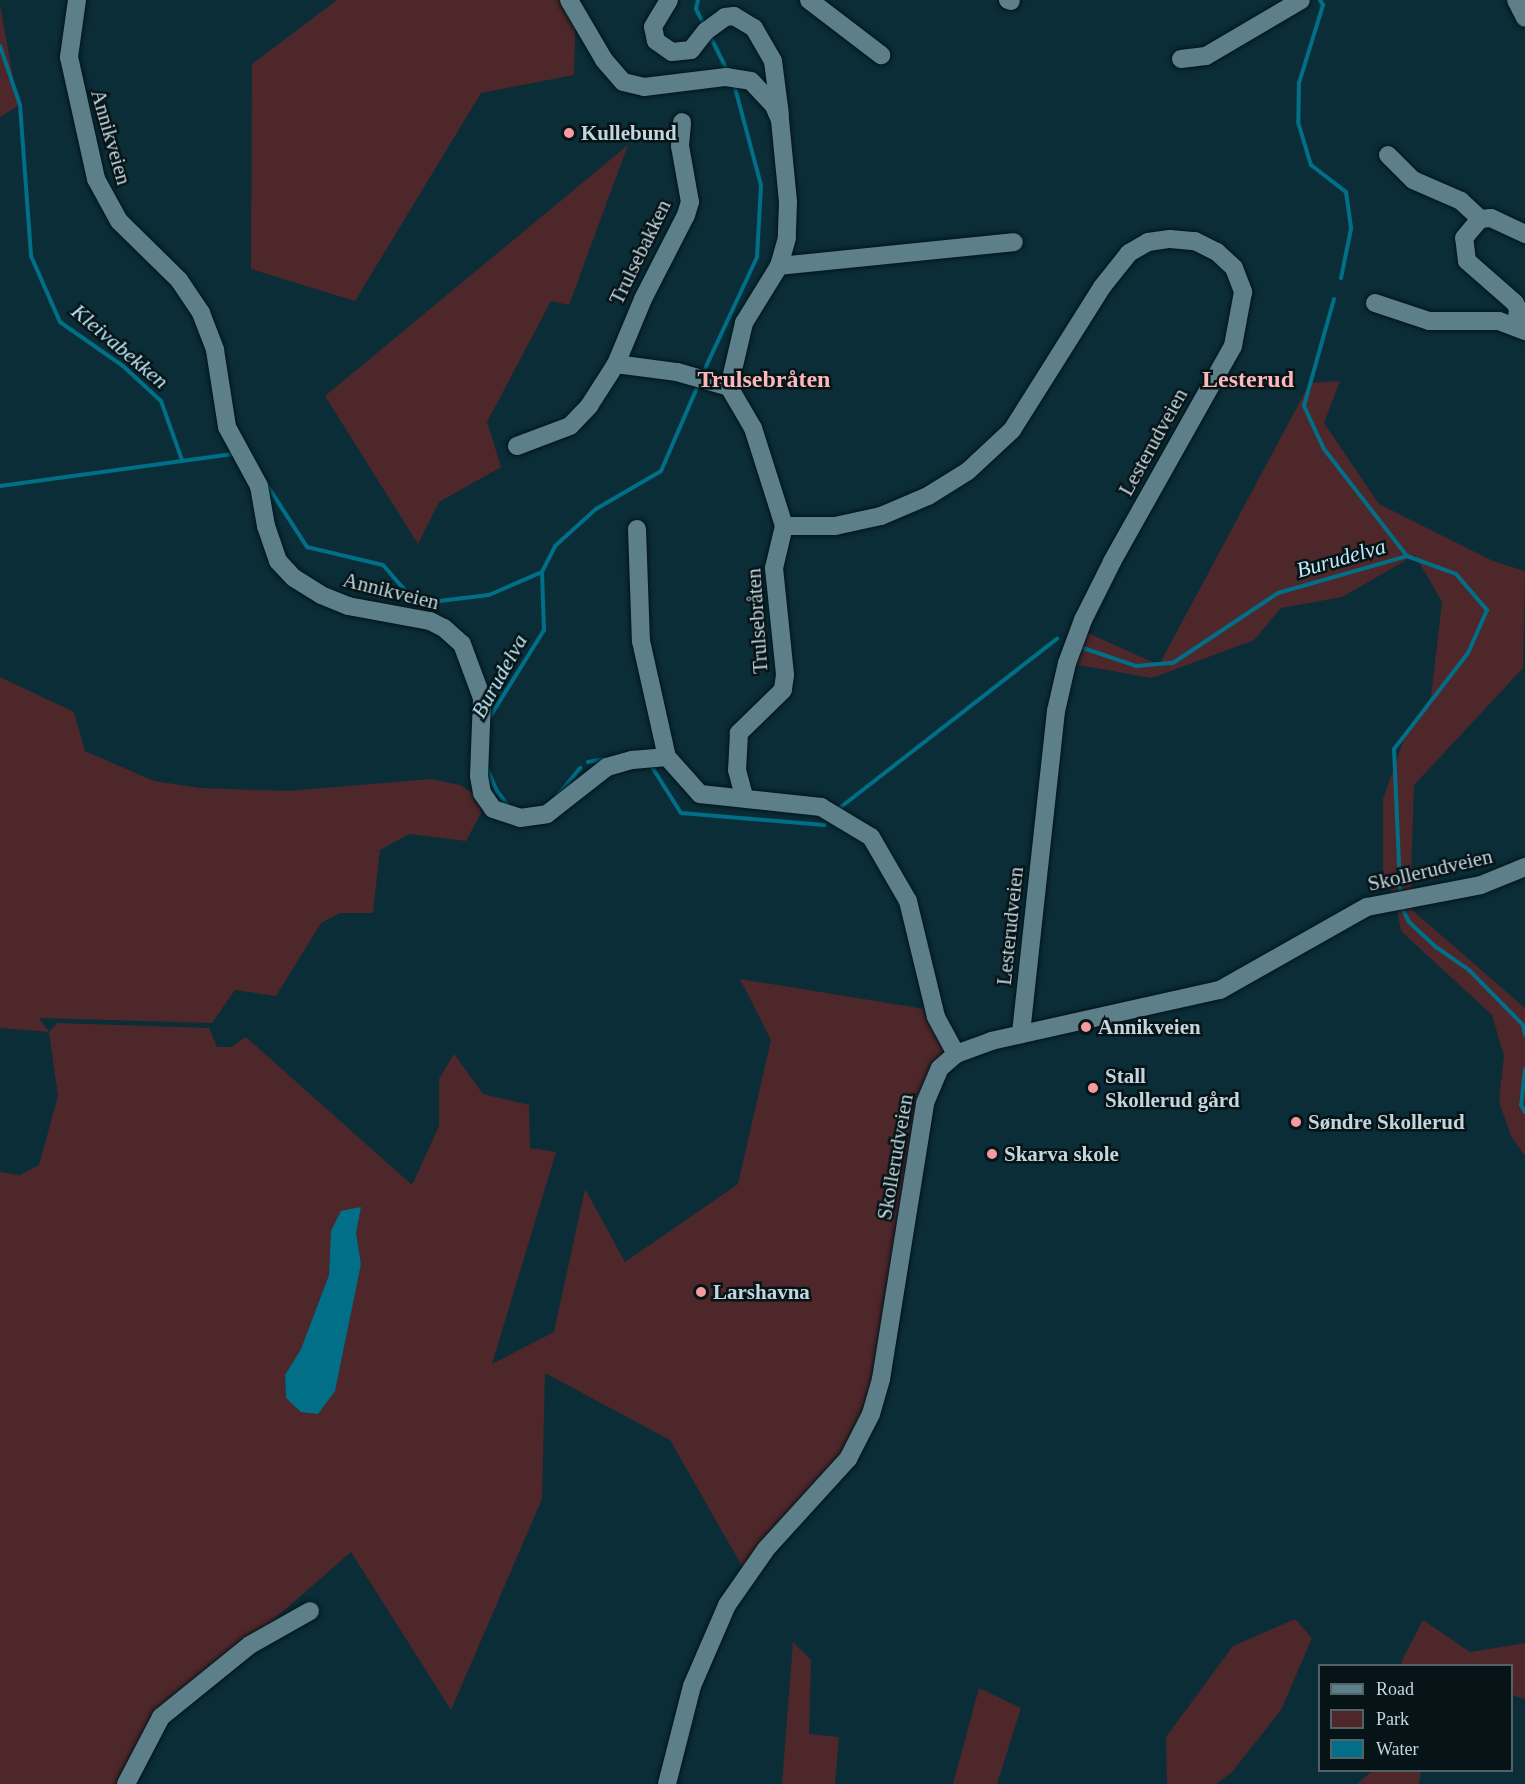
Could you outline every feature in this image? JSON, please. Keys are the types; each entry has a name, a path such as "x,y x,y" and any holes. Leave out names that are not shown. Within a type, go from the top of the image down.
{"street":[{"name":"Annikveien","path":"77,0 69,57 96,178 119,221 179,280 201,313 215,350 227,427 259,486 270,542 278,561 294,578 348,606 430,621 444,628 462,644 482,698 479,776 482,793 493,809 520,818 548,814 607,767 656,758"},
{"path":"569,0 604,60 623,82 644,87 726,77 752,81 770,99 780,120"},
{"path":"669,0 653,27 656,41 672,52 691,50 706,31 725,17 745,20 754,28 773,61 788,202 787,238 779,266 744,323 729,387 753,428 784,526"},
{"path":"809,0 881,55"},
{"path":"1181,59 1206,56 1301,0"},
{"name":"Trulsebakken","path":"517,446 570,426 589,406 616,364 643,299 686,215 690,202 680,146 682,122"},
{"path":"1388,155 1413,180 1461,201 1480,219 1504,222 1525,234"},
{"path":"1375,303 1429,321 1499,321 1521,328 1515,303 1467,261 1463,249 1469,228 1480,219"},
{"name":"Lesterudveien","path":"784,526 835,526 881,516 928,495 968,471 1012,430 1102,286 1129,253 1159,241 1195,241 1217,252 1234,268 1243,292 1233,346 1112,562 1083,620 1067,663 1056,711 1021,1034"},
{"path":"779,266 1014,242"},
{"path":"616,364 677,372 729,387"},
{"name":"Trulsebråten","path":"744,797 737,770 739,733 783,690 785,675 774,568 784,526"},
{"path":"637,529 641,642 656,758 700,794 744,797 841,816 878,846 908,901 936,1017 956,1054"},
{"name":"Skollerudveien","path":"667,1784 692,1686 727,1605 766,1550 848,1459 871,1414 881,1379 925,1103 940,1068 956,1054 1021,1034 1220,990 1367,907 1481,885 1525,867"},
{"path":"126,1784 161,1717 250,1645 310,1611"}],"green space":[{"path":"337,0 576,0 574,75 481,93 355,301 251,269 252,64"},
{"path":"0,4 18,106 0,117"},
{"path":"628,145 569,305 551,301 487,422 501,467 439,502 418,544 325,396"},
{"path":"1340,381 1324,423 1379,504 1493,561 1525,571 1523,668 1414,785 1411,876 1412,910 1525,1008 1525,1156 1511,1136 1499,1101 1504,1056 1492,1015 1401,931 1395,898 1383,875 1383,799 1406,733 1431,697 1442,602 1415,555 1342,597 1281,608 1254,640 1152,678 1067,663 1079,629 1159,665 1310,383"},
{"path":"0,677 74,712 85,751 154,781 200,788 289,791 431,779 460,785 480,798 481,813 466,841 409,834 380,850 373,913 340,913 321,923 276,996 235,990 212,1023 39,1018 49,1032 0,1028"},
{"path":"740,979 931,1010 956,1054 933,1080 871,1414 814,1499 747,1575 670,1440 545,1373 542,1499 451,1710 351,1552 146,1731 119,1784 0,1784 0,1172 20,1175 39,1165 58,1096 49,1032 57,1023 209,1028 217,1047 231,1047 246,1037 412,1185 439,1126 439,1079 454,1054 483,1094 529,1105 530,1148 556,1152 492,1364 554,1332 585,1189 625,1262 738,1184 771,1040","holes":["361,1207 356,1233 361,1264 344,1335 286,1398 285,1375 301,1349 329,1275 330,1260"]},
{"path":"1295,1619 1312,1638 1281,1710 1232,1772 1216,1784 1167,1784 1166,1737 1233,1646"},
{"path":"1423,1620 1470,1652 1525,1643 1525,1699 1513,1695 1513,1664 1402,1664 1401,1662"},
{"path":"793,1642 811,1660 809,1734 839,1737 835,1784 782,1784"},
{"path":"979,1688 1021,1708 997,1784 953,1784"},
{"path":"1371,1772 1421,1772 1419,1784 1357,1784"}],"water":[{"path":"361,1207 356,1233 361,1264 335,1391 318,1414 301,1412 286,1398 285,1375 301,1349 329,1275 331,1231 341,1211"}],"waterway":[{"path":"698,0 696,9 705,27"},
{"path":"1320,0 1323,5 1299,83 1298,122 1311,165 1346,192 1351,229 1341,278"},
{"path":"710,36 728,72"},
{"name":"Kleivabekken","path":"0,46 20,105 31,256 60,322 123,366 161,401 182,460"},
{"path":"703,373 757,257 761,185 734,84"},
{"path":"1334,299 1304,406 1324,449 1407,556"},
{"path":"267,485 307,547 383,565 408,594 431,602 489,595 542,572 555,546 596,509 661,471 699,383"},
{"path":"0,486 235,454"},
{"name":"Burudelva","path":"1080,647 1136,666 1173,663 1278,593 1407,556 1456,574 1487,610 1468,653 1394,749 1400,889"},
{"name":"Burudelva","path":"488,720 544,630 542,572"},
{"name":"Burudelva","path":"837,810 1057,639"},
{"name":"Burudelva","path":"588,762 605,759"},
{"name":"Burudelva","path":"652,767 681,813 825,825"},
{"name":"Burudelva","path":"487,768 497,791 510,808"},
{"name":"Burudelva","path":"556,797 580,768"},
{"name":"Burudelva","path":"1403,910 1409,922 1436,947 1469,970 1523,1025 1525,1035"},
{"name":"Burudelva","path":"1525,1069 1521,1105 1525,1112"}],"place":[{"name":"Kullebund","path":"569,133"},
{"name":"Annikveien","path":"1086,1027"},
{"name":"Stall Skollerud gård","path":"1093,1088"},
{"name":"Søndre Skollerud","path":"1296,1122"},
{"name":"Skarva skole","path":"992,1154"},
{"name":"Larshavna","path":"701,1292"}],"district":[{"name":"Trulsebråten","path":"764,380"},
{"name":"Lesterud","path":"1248,380"}]}
